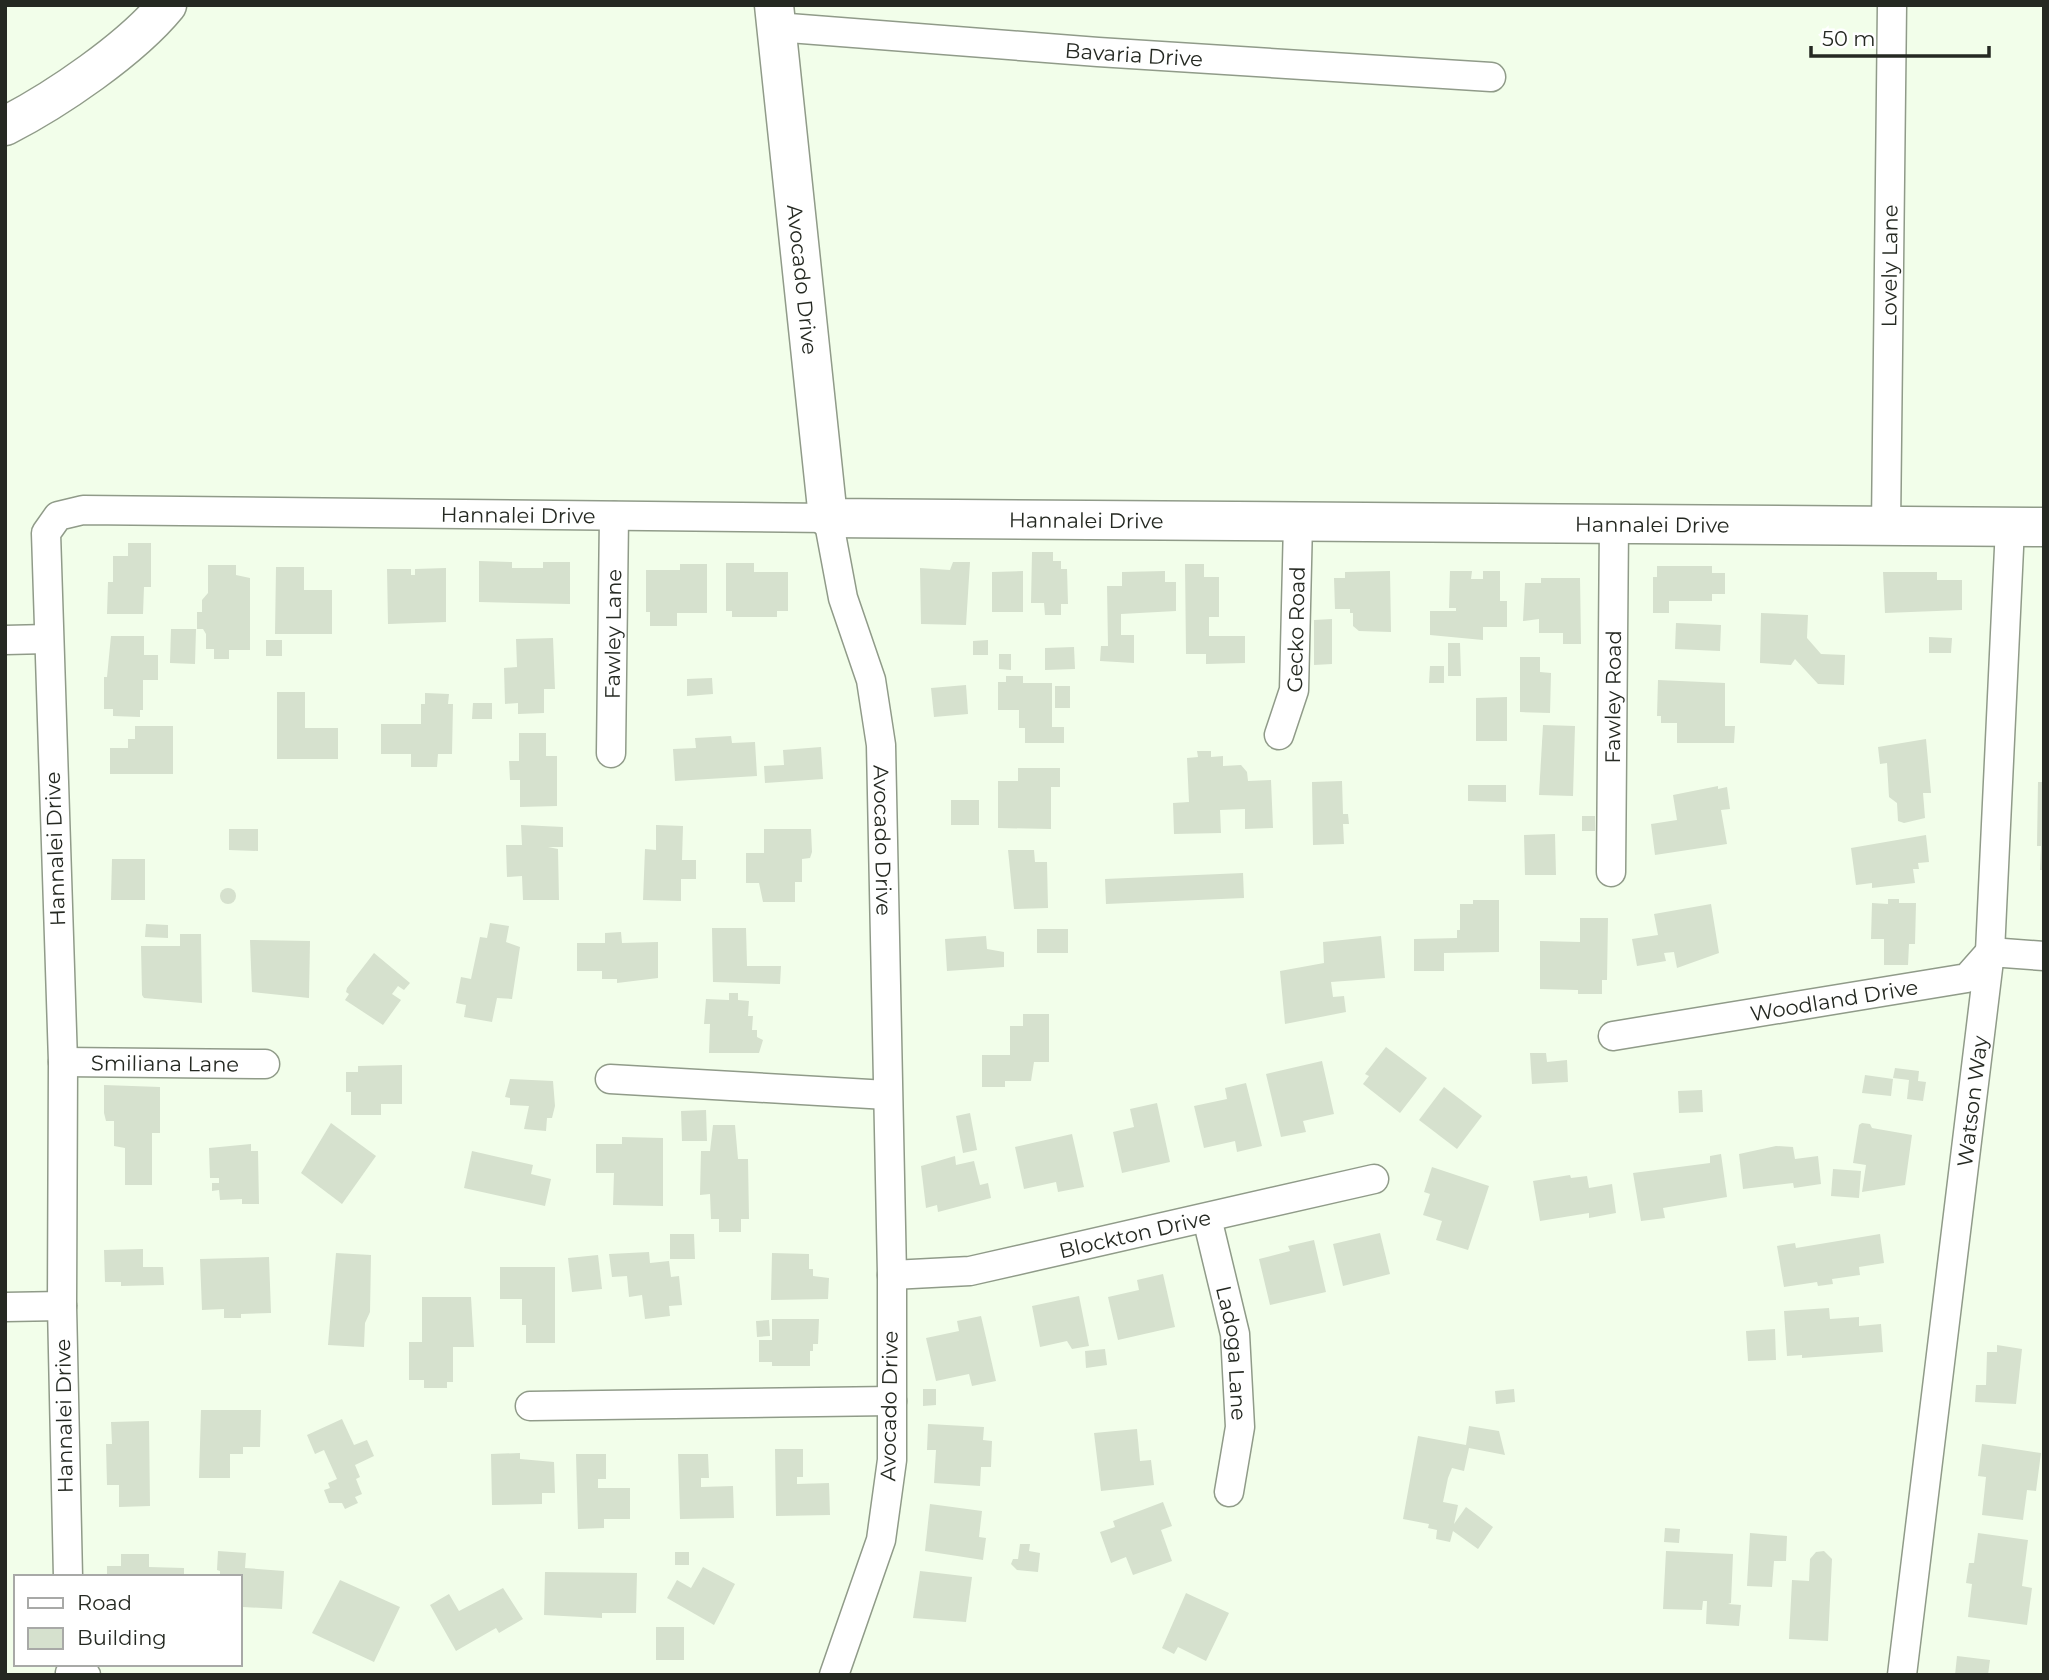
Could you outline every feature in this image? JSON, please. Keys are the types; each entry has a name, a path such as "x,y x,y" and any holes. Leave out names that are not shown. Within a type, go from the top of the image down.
{"street":[{"path":"5,126 93,69 138,34 167,5"},
{"name":"Lovely Lane","path":"1886,527 1892,5"},
{"name":"Bavaria Drive","path":"775,16 1097,52 1491,77"},
{"name":"Avocado Drive","path":"775,16 828,518 843,598 871,680 881,745 892,1275 892,1460 881,1540 834,1675"},
{"name":"Hannalei Drive","path":"68,1575 62,1306 63,1062 46,533 58,516 83,510 142,510 2027,527"},
{"name":"Fawley Lane","path":"611,753 614,516"},
{"name":"Gecko Road","path":"1279,735 1294,690 1298,522"},
{"name":"Fawley Road","path":"1611,872 1614,524"},
{"name":"Watson Way","path":"1902,1675 1990,952 2027,527"},
{"path":"5,640 48,639"},
{"path":"1990,952 2044,956"},
{"name":"Woodland Drive","path":"1613,1036 1967,978 1990,952"},
{"name":"Smiliana Lane","path":"63,1062 265,1065"},
{"path":"610,1079 887,1095"},
{"name":"Blockton Drive","path":"892,1275 970,1271 1374,1179"},
{"name":"Ladoga Lane","path":"1207,1218 1235,1334 1240,1427 1230,1492"},
{"path":"5,1307 62,1306"},
{"path":"530,1406 892,1401"}],"building":[{"path":"128,543 151,543 151,587 144,587 143,614 107,614 108,582 113,582 113,556 128,556"},
{"path":"1032,552 1053,552 1053,561 1061,561 1061,569 1067,569 1068,604 1061,604 1061,615 1045,615 1044,603 1031,603"},
{"path":"479,561 512,562 512,568 543,568 543,562 570,562 570,604 479,602"},
{"path":"953,562 970,562 966,625 921,624 920,568 950,570"},
{"path":"726,563 754,563 754,572 788,572 788,611 777,611 777,617 732,617 732,611 726,611"},
{"path":"680,564 707,564 707,613 677,613 677,626 650,626 650,612 646,612 646,570 680,570"},
{"path":"1185,564 1204,564 1204,577 1219,577 1219,617 1209,617 1209,636 1245,636 1245,663 1206,664 1206,654 1186,654"},
{"path":"208,565 236,565 236,575 250,578 250,650 229,650 229,659 214,659 214,649 206,649 206,634 203,629 197,629 197,612 202,612 202,600 208,593"},
{"path":"1657,566 1712,566 1712,573 1725,573 1725,594 1712,594 1712,601 1669,601 1669,613 1653,613 1653,577 1657,577"},
{"path":"276,567 304,567 304,590 332,590 332,634 275,634"},
{"path":"446,568 446,622 388,624 387,569 411,569 411,575 415,575 415,569"},
{"path":"1023,571 1023,612 992,612 992,572"},
{"path":"1165,571 1165,582 1176,582 1176,611 1121,614 1121,635 1134,635 1134,663 1100,661 1101,646 1108,646 1107,586 1122,586 1122,572"},
{"path":"1390,571 1391,632 1359,631 1353,626 1353,613 1350,613 1350,609 1335,609 1334,578 1345,578 1345,572"},
{"path":"1450,571 1472,571 1471,579 1483,579 1483,571 1500,571 1500,601 1507,601 1507,627 1483,627 1483,640 1430,635 1430,611 1456,611 1456,608 1449,608"},
{"path":"1883,572 1937,572 1937,580 1962,580 1962,610 1885,613"},
{"path":"1541,578 1580,578 1581,644 1563,644 1563,633 1539,633 1539,619 1523,621 1525,583 1541,583"},
{"path":"1761,613 1808,615 1807,638 1821,654 1845,655 1844,685 1818,684 1795,659 1791,665 1760,663"},
{"path":"1332,619 1332,664 1314,665 1314,620"},
{"path":"1676,623 1721,625 1720,651 1675,649"},
{"path":"171,629 196,629 195,664 170,663"},
{"path":"111,636 144,636 144,655 158,655 158,680 143,680 143,710 140,710 140,717 113,716 113,709 104,709 104,677 107,677"},
{"path":"1929,637 1952,638 1951,653 1929,653"},
{"path":"553,638 555,689 544,689 544,713 518,714 518,703 505,704 504,668 517,667 516,639"},
{"path":"266,640 282,640 282,656 266,656"},
{"path":"988,640 988,655 973,655 973,641"},
{"path":"1448,643 1460,643 1461,676 1448,676"},
{"path":"1074,647 1075,669 1045,670 1045,648"},
{"path":"999,654 1011,654 1011,670 999,669"},
{"path":"1520,657 1540,657 1540,672 1551,673 1550,713 1520,712"},
{"path":"1430,666 1444,666 1444,683 1429,683"},
{"path":"1006,676 1023,676 1023,683 1052,683 1052,727 1064,727 1064,743 1025,743 1025,728 1019,728 1019,710 998,710 998,682 1006,682"},
{"path":"712,678 713,694 687,696 687,679"},
{"path":"1658,680 1725,683 1725,726 1735,726 1734,743 1677,743 1677,723 1661,723 1661,716 1657,716"},
{"path":"966,685 968,714 934,717 931,688"},
{"path":"1055,686 1070,686 1070,708 1055,708"},
{"path":"277,692 305,692 305,728 338,728 338,759 277,759"},
{"path":"425,693 449,694 448,704 453,704 452,754 438,754 437,767 411,767 411,754 381,754 381,724 421,724 421,704 425,704"},
{"path":"1507,697 1507,741 1476,741 1476,698"},
{"path":"473,703 492,703 492,719 472,719"},
{"path":"1543,725 1575,726 1573,796 1539,795"},
{"path":"135,726 173,726 173,774 110,774 110,748 128,748 128,739 135,739"},
{"path":"519,733 546,733 546,756 557,756 557,806 520,807 520,780 510,780 509,761 519,761"},
{"path":"731,736 732,743 755,742 757,776 675,781 673,749 696,748 695,738"},
{"path":"1926,739 1931,793 1923,793 1925,818 1904,823 1898,821 1897,803 1889,797 1887,763 1880,764 1878,747"},
{"path":"821,747 823,779 765,783 764,766 784,765 783,750"},
{"path":"1197,751 1211,751 1211,757 1223,756 1223,766 1241,765 1247,772 1248,781 1271,780 1273,828 1245,829 1245,809 1220,810 1221,833 1174,834 1173,803 1189,802 1187,758 1198,757"},
{"path":"1018,768 1060,768 1060,787 1051,787 1051,829 998,828 998,781 1018,781"},
{"path":"1342,781 1343,814 1348,814 1349,824 1343,824 1344,844 1313,845 1312,782"},
{"path":"2038,782 2044,782 2044,870 2040,870 2041,846 2037,846"},
{"path":"1468,785 1506,785 1506,802 1468,801"},
{"path":"1718,786 1718,789 1727,787 1730,809 1721,810 1727,844 1655,855 1651,824 1677,820 1673,795"},
{"path":"951,800 979,800 979,825 951,825"},
{"path":"1582,816 1595,816 1595,831 1582,831"},
{"path":"521,825 563,827 563,847 548,847 558,849 559,900 523,900 522,876 507,877 506,845 522,845"},
{"path":"656,825 683,826 682,860 696,860 696,879 681,879 681,901 643,900 645,849 656,850"},
{"path":"229,829 258,829 258,851 229,850"},
{"path":"764,829 811,829 812,852 810,858 802,859 802,882 795,882 795,902 763,902 759,883 746,883 746,853 764,853"},
{"path":"1555,834 1556,875 1525,875 1524,835"},
{"path":"1926,835 1929,862 1918,863 1919,869 1913,869 1915,883 1872,888 1872,883 1856,885 1851,848"},
{"path":"1008,850 1034,850 1035,862 1047,862 1048,908 1014,909"},
{"path":"112,859 145,859 145,900 111,900"},
{"path":"1243,873 1244,898 1106,904 1105,879"},
{"path":"228,888 234,890 234,902 228,904 222,902 220,896 222,890"},
{"path":"1888,899 1899,899 1899,903 1916,903 1915,944 1909,944 1908,965 1884,965 1884,939 1871,939 1872,903 1888,904"},
{"path":"1473,900 1499,900 1499,952 1444,953 1444,971 1414,971 1414,939 1457,938 1457,930 1460,930 1460,904 1473,904"},
{"path":"1711,904 1719,953 1677,968 1674,952 1664,953 1666,961 1637,966 1632,939 1658,935 1654,914"},
{"path":"1580,918 1608,918 1607,980 1602,980 1602,994 1540,989 1540,941 1580,942"},
{"path":"490,923 509,926 506,942 520,947 512,999 497,998 492,1022 464,1017 466,1005 456,1003 461,977 471,979 480,937 487,938"},
{"path":"146,924 168,925 168,938 145,937"},
{"path":"712,928 746,928 747,966 781,966 780,984 713,982"},
{"path":"1037,929 1068,929 1068,953 1037,953"},
{"path":"621,932 622,943 658,942 658,978 617,983 617,979 602,979 602,971 577,971 577,943 605,943 605,933"},
{"path":"180,934 201,934 202,1003 144,998 141,946 180,946"},
{"path":"986,936 987,949 1004,952 1004,967 947,971 945,939"},
{"path":"1381,936 1385,978 1331,982 1333,997 1344,996 1346,1012 1285,1024 1280,971 1324,963 1323,942"},
{"path":"250,940 310,941 309,998 252,992"},
{"path":"374,953 410,983 404,990 398,986 392,994 401,1000 383,1025 345,1000 349,994 346,992 347,988"},
{"path":"729,993 738,993 738,1000 749,1001 748,1016 753,1016 752,1030 757,1030 757,1037 763,1040 759,1053 709,1053 710,1024 704,1024 706,999 729,1000"},
{"path":"1023,1014 1049,1014 1049,1062 1034,1062 1031,1081 1005,1081 1005,1087 982,1087 982,1055 1010,1055 1010,1026 1023,1026"},
{"path":"1386,1047 1427,1078 1400,1113 1363,1084 1369,1076 1365,1074"},
{"path":"1530,1053 1546,1053 1547,1062 1567,1060 1568,1082 1532,1084"},
{"path":"1322,1061 1334,1114 1303,1121 1306,1132 1281,1137 1266,1074"},
{"path":"402,1065 402,1104 381,1104 381,1115 351,1115 351,1092 346,1092 346,1072 358,1072 358,1066"},
{"path":"1895,1068 1919,1071 1918,1081 1926,1082 1923,1101 1907,1099 1909,1080 1893,1078"},
{"path":"1865,1075 1893,1079 1891,1096 1862,1093"},
{"path":"510,1079 553,1081 555,1106 552,1118 547,1118 546,1131 524,1129 529,1106 510,1105 510,1098 505,1097"},
{"path":"1246,1083 1262,1146 1237,1152 1235,1141 1204,1148 1194,1106 1227,1099 1225,1088"},
{"path":"104,1085 160,1087 160,1133 152,1133 152,1185 125,1185 125,1148 114,1146 114,1121 106,1121 104,1113"},
{"path":"1444,1087 1482,1116 1457,1149 1419,1120"},
{"path":"1702,1090 1703,1112 1679,1113 1678,1091"},
{"path":"1157,1103 1170,1162 1122,1173 1113,1132 1134,1127 1130,1109"},
{"path":"706,1110 707,1141 682,1141 681,1111"},
{"path":"970,1113 977,1150 963,1153 956,1116"},
{"path":"331,1123 376,1156 342,1204 301,1173"},
{"path":"1870,1124 1872,1128 1912,1135 1905,1185 1862,1192 1866,1165 1853,1163 1859,1125"},
{"path":"713,1125 735,1125 738,1159 748,1159 749,1219 741,1219 741,1232 719,1232 719,1219 711,1219 710,1194 700,1195 701,1151 710,1151"},
{"path":"1072,1134 1084,1187 1058,1192 1056,1182 1024,1189 1015,1147"},
{"path":"622,1137 663,1138 663,1206 613,1205 614,1173 596,1173 596,1144 622,1144"},
{"path":"251,1144 251,1151 258,1151 259,1204 242,1204 242,1199 220,1200 219,1190 212,1191 212,1183 219,1183 219,1178 210,1178 209,1148"},
{"path":"1776,1146 1793,1147 1795,1159 1818,1156 1821,1184 1794,1188 1793,1183 1743,1189 1739,1154"},
{"path":"472,1151 533,1165 531,1174 551,1179 545,1206 464,1188"},
{"path":"1721,1154 1727,1197 1663,1208 1665,1218 1641,1221 1633,1173 1710,1163 1710,1156"},
{"path":"955,1156 956,1165 974,1161 980,1185 988,1183 991,1198 938,1212 937,1205 926,1208 921,1166"},
{"path":"1432,1167 1489,1186 1468,1250 1436,1240 1442,1221 1423,1215 1430,1194 1424,1192"},
{"path":"1833,1169 1861,1171 1859,1198 1831,1196"},
{"path":"1570,1175 1571,1178 1587,1176 1589,1188 1612,1184 1616,1213 1589,1218 1589,1213 1540,1221 1533,1181"},
{"path":"1380,1233 1390,1274 1343,1286 1333,1244"},
{"path":"670,1234 694,1234 695,1259 670,1259"},
{"path":"1880,1234 1884,1263 1859,1267 1860,1275 1832,1279 1833,1284 1818,1286 1817,1282 1784,1287 1777,1246 1795,1243 1796,1248"},
{"path":"1314,1240 1326,1292 1270,1305 1259,1259 1290,1251 1288,1246"},
{"path":"143,1249 143,1267 163,1267 164,1285 121,1286 121,1282 105,1282 104,1250"},
{"path":"649,1252 650,1263 669,1261 671,1277 679,1276 682,1305 669,1306 670,1316 645,1319 642,1295 629,1297 627,1276 612,1277 609,1254"},
{"path":"336,1253 371,1255 370,1312 365,1323 364,1347 328,1345"},
{"path":"772,1253 809,1254 809,1269 813,1269 813,1276 829,1278 828,1299 771,1300"},
{"path":"598,1255 602,1289 572,1292 568,1258"},
{"path":"269,1257 271,1313 241,1314 241,1318 224,1318 224,1309 202,1310 200,1259"},
{"path":"500,1267 555,1267 555,1343 526,1343 526,1325 522,1325 522,1299 500,1299"},
{"path":"1163,1274 1175,1327 1118,1340 1108,1297 1139,1290 1137,1280"},
{"path":"1079,1296 1089,1346 1072,1349 1067,1341 1040,1347 1032,1306"},
{"path":"422,1297 471,1297 474,1347 453,1347 453,1382 447,1382 447,1388 424,1388 424,1380 409,1380 409,1342 422,1342"},
{"path":"1829,1308 1830,1319 1859,1317 1859,1326 1881,1324 1883,1352 1802,1358 1802,1355 1787,1356 1784,1311"},
{"path":"981,1316 996,1381 972,1386 969,1374 936,1381 926,1338 959,1331 957,1321"},
{"path":"772,1319 819,1319 818,1344 813,1344 813,1351 810,1351 810,1366 772,1366 772,1362 759,1362 759,1340 772,1340"},
{"path":"769,1320 770,1336 757,1337 756,1321"},
{"path":"1775,1329 1776,1360 1748,1361 1746,1331"},
{"path":"1997,1345 2022,1349 2016,1404 1975,1402 1976,1385 1986,1385 1987,1352 1997,1352"},
{"path":"1105,1349 1107,1365 1086,1368 1085,1351"},
{"path":"923,1389 936,1389 936,1405 923,1406"},
{"path":"1514,1389 1515,1402 1496,1404 1495,1391"},
{"path":"201,1410 261,1410 260,1447 243,1447 243,1454 230,1454 230,1478 199,1478"},
{"path":"342,1419 354,1445 367,1440 374,1456 355,1465 360,1477 356,1479 362,1494 355,1497 358,1503 345,1509 342,1503 329,1503 324,1490 330,1488 328,1483 337,1479 324,1450 315,1454 307,1435"},
{"path":"149,1421 150,1506 119,1507 119,1485 107,1485 106,1444 112,1444 111,1422"},
{"path":"928,1424 984,1427 983,1440 992,1441 991,1467 981,1467 980,1486 934,1483 936,1450 927,1450"},
{"path":"1469,1426 1499,1431 1505,1455 1469,1448 1464,1471 1452,1468 1448,1478 1443,1502 1458,1505 1454,1524 1466,1507 1493,1527 1478,1549 1453,1531 1450,1542 1436,1539 1437,1530 1428,1528 1429,1524 1403,1519 1418,1436 1466,1445"},
{"path":"1137,1429 1140,1461 1151,1460 1154,1485 1101,1491 1094,1433"},
{"path":"1982,1444 2041,1453 2036,1491 2027,1490 2023,1520 1982,1515 1986,1477 1978,1476"},
{"path":"775,1449 803,1449 803,1477 797,1477 797,1484 829,1483 830,1515 776,1516"},
{"path":"520,1453 520,1459 554,1462 555,1493 542,1493 542,1504 492,1505 491,1454"},
{"path":"576,1454 606,1454 606,1479 598,1479 598,1488 630,1488 630,1519 604,1519 604,1528 578,1529"},
{"path":"678,1454 708,1454 709,1478 701,1478 701,1487 733,1486 734,1518 680,1519"},
{"path":"1163,1502 1172,1526 1161,1530 1172,1561 1133,1575 1126,1557 1111,1563 1100,1532 1115,1527 1113,1521"},
{"path":"930,1504 982,1511 979,1537 986,1538 983,1560 925,1551"},
{"path":"1665,1528 1680,1529 1679,1543 1664,1542"},
{"path":"1750,1533 1787,1536 1786,1561 1774,1561 1772,1587 1747,1586"},
{"path":"1978,1533 2028,1540 2022,1586 2032,1588 2027,1625 1968,1617 1972,1584 1966,1583 1969,1563 1974,1563"},
{"path":"1020,1544 1030,1544 1029,1551 1040,1553 1038,1572 1017,1570 1011,1564 1013,1559 1018,1559"},
{"path":"218,1551 246,1553 245,1568 284,1571 282,1609 243,1607 242,1615 242,1575 220,1575 217,1570"},
{"path":"1666,1551 1733,1554 1731,1603 1728,1604 1741,1605 1739,1626 1706,1624 1707,1601 1703,1601 1702,1610 1663,1609"},
{"path":"1824,1551 1832,1559 1828,1641 1789,1639 1792,1580 1809,1581 1810,1559 1816,1552"},
{"path":"675,1552 689,1552 689,1565 675,1565"},
{"path":"121,1554 149,1554 149,1567 184,1568 184,1575 107,1575 107,1566 121,1566"},
{"path":"703,1567 735,1584 714,1625 667,1598 677,1580 691,1588"},
{"path":"920,1571 972,1577 966,1622 913,1618"},
{"path":"545,1572 637,1573 636,1613 602,1613 602,1618 544,1615"},
{"path":"340,1580 400,1607 374,1662 312,1633"},
{"path":"503,1588 523,1619 499,1633 496,1628 456,1651 430,1605 449,1594 459,1611"},
{"path":"1186,1593 1229,1613 1206,1661 1178,1647 1174,1654 1162,1648"},
{"path":"656,1627 684,1627 684,1660 656,1660"},
{"path":"1957,1656 1990,1660 1988,1675 1955,1675"}]}
